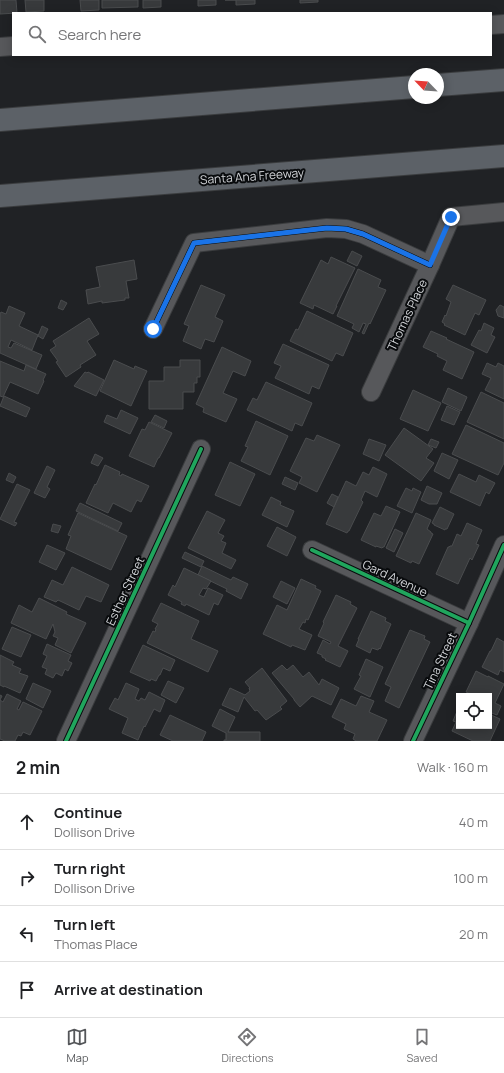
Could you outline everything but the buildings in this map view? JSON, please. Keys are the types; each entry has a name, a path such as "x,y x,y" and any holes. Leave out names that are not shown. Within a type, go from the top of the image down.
{"highway":[{"path":"444,85 504,80"},
{"path":"0,120 408,87"},
{"name":"Santa Ana Freeway","path":"0,196 504,156"}],"street":[{"path":"492,25 504,24"},
{"path":"0,46 12,46"},
{"name":"Thomas Place","path":"371,392 451,217 504,212"},
{"path":"153,329 194,243 327,228 346,229 363,234 430,265"},
{"name":"Esther Street","path":"66,741 201,449"},
{"name":"Tina Street","path":"413,741 504,545"},
{"name":"Gard Avenue","path":"312,550 469,623"}],"cycle path":[{"path":"153,329 194,243 327,228 346,229 363,234 430,265"},
{"path":"66,741 201,449"},
{"path":"413,741 504,545"},
{"path":"312,550 469,623"}],"route":[{"path":"153,329 194,243 327,228 346,229 363,234 430,265 451,217"}]}
